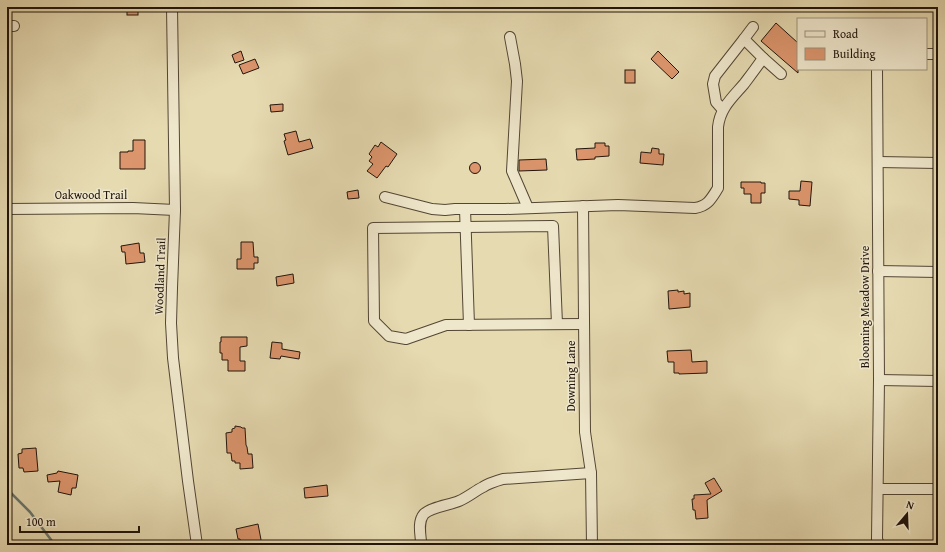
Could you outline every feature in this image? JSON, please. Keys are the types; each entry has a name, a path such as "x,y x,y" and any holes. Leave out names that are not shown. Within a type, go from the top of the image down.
{"street":[{"name":"Woodland Trail","path":"172,7 175,210 171,323 173,358 197,545"},
{"path":"723,110 716,102 713,84 715,76 753,26"},
{"path":"510,37 515,64 516,82 512,172 528,208"},
{"path":"744,38 780,74"},
{"path":"927,54 938,54"},
{"path":"385,197 432,209 445,210 583,206 695,208 702,206 713,197 718,188 719,118 723,110 763,58"},
{"name":"Blooming Meadow Drive","path":"877,70 879,380 877,539 879,545"},
{"path":"878,162 938,163"},
{"name":"Downing Lane","path":"583,206 584,432 591,473 592,545"},
{"name":"Oakwood Trail","path":"7,209 133,208 175,210"},
{"path":"465,209 469,325"},
{"path":"557,324 553,226 373,228 374,321 389,336 406,339 446,325 584,324"},
{"path":"878,271 938,272"},
{"path":"879,380 938,381"},
{"path":"421,541 419,530 421,520 425,513 459,501 482,487 492,483 503,479 591,473"},
{"path":"878,489 938,489"}],"building":[{"path":"127,7 138,7 138,15 127,15"},
{"path":"776,23 797,42 798,73 761,41"},
{"path":"241,51 244,60 235,63 232,55"},
{"path":"658,51 679,72 672,79 651,59"},
{"path":"255,59 259,68 243,74 239,65"},
{"path":"625,70 635,70 635,83 625,83"},
{"path":"283,104 283,111 271,112 270,105"},
{"path":"296,131 299,142 310,139 313,148 288,155 284,141 286,140 284,134"},
{"path":"133,140 145,140 145,169 120,169 120,152 133,151"},
{"path":"381,142 397,154 388,167 386,166 377,178 367,171 373,164 369,161 372,157 369,154 375,145 378,147"},
{"path":"595,143 605,143 605,146 609,146 609,156 595,157 595,159 577,160 576,149 595,148"},
{"path":"652,148 659,149 659,154 664,154 663,165 640,163 641,152 651,153"},
{"path":"546,159 547,170 519,171 519,160"},
{"path":"473,163 477,163 479,164 479,172 473,173 470,170 470,166"},
{"path":"801,181 812,182 810,206 799,205 799,200 789,199 789,191 800,191"},
{"path":"741,182 765,183 765,193 761,193 761,203 751,203 751,194 744,194 744,188 741,188"},
{"path":"358,190 359,198 348,199 347,192"},
{"path":"241,242 253,242 254,257 258,257 258,263 254,263 254,269 237,269 237,259 241,259"},
{"path":"139,243 140,253 144,253 145,262 126,264 125,252 122,252 121,246"},
{"path":"293,274 294,283 277,286 276,277"},
{"path":"678,290 678,292 684,291 684,294 690,293 690,307 669,309 668,291"},
{"path":"221,337 247,337 247,346 240,347 240,361 245,361 245,371 228,371 228,360 222,360 222,353 220,353"},
{"path":"272,342 282,343 282,349 300,352 299,359 281,356 280,359 270,358"},
{"path":"691,350 692,362 707,361 707,373 674,373 674,362 668,362 667,351"},
{"path":"235,426 245,428 246,445 248,454 252,454 253,468 240,469 240,463 235,463 235,461 232,461 231,453 227,453 226,433 232,432 232,429 235,428"},
{"path":"36,448 38,471 24,472 23,468 19,468 18,454 22,453 22,449"},
{"path":"58,471 78,475 76,488 72,488 71,495 58,492 60,481 48,482 47,475 57,473"},
{"path":"714,478 722,491 707,500 708,518 696,519 692,499 694,499 694,495 711,494 705,483"},
{"path":"327,485 328,496 305,498 304,488"},
{"path":"258,524 262,545 241,545 236,529"}],"waterway":[{"path":"7,489 30,512 55,545"}]}
